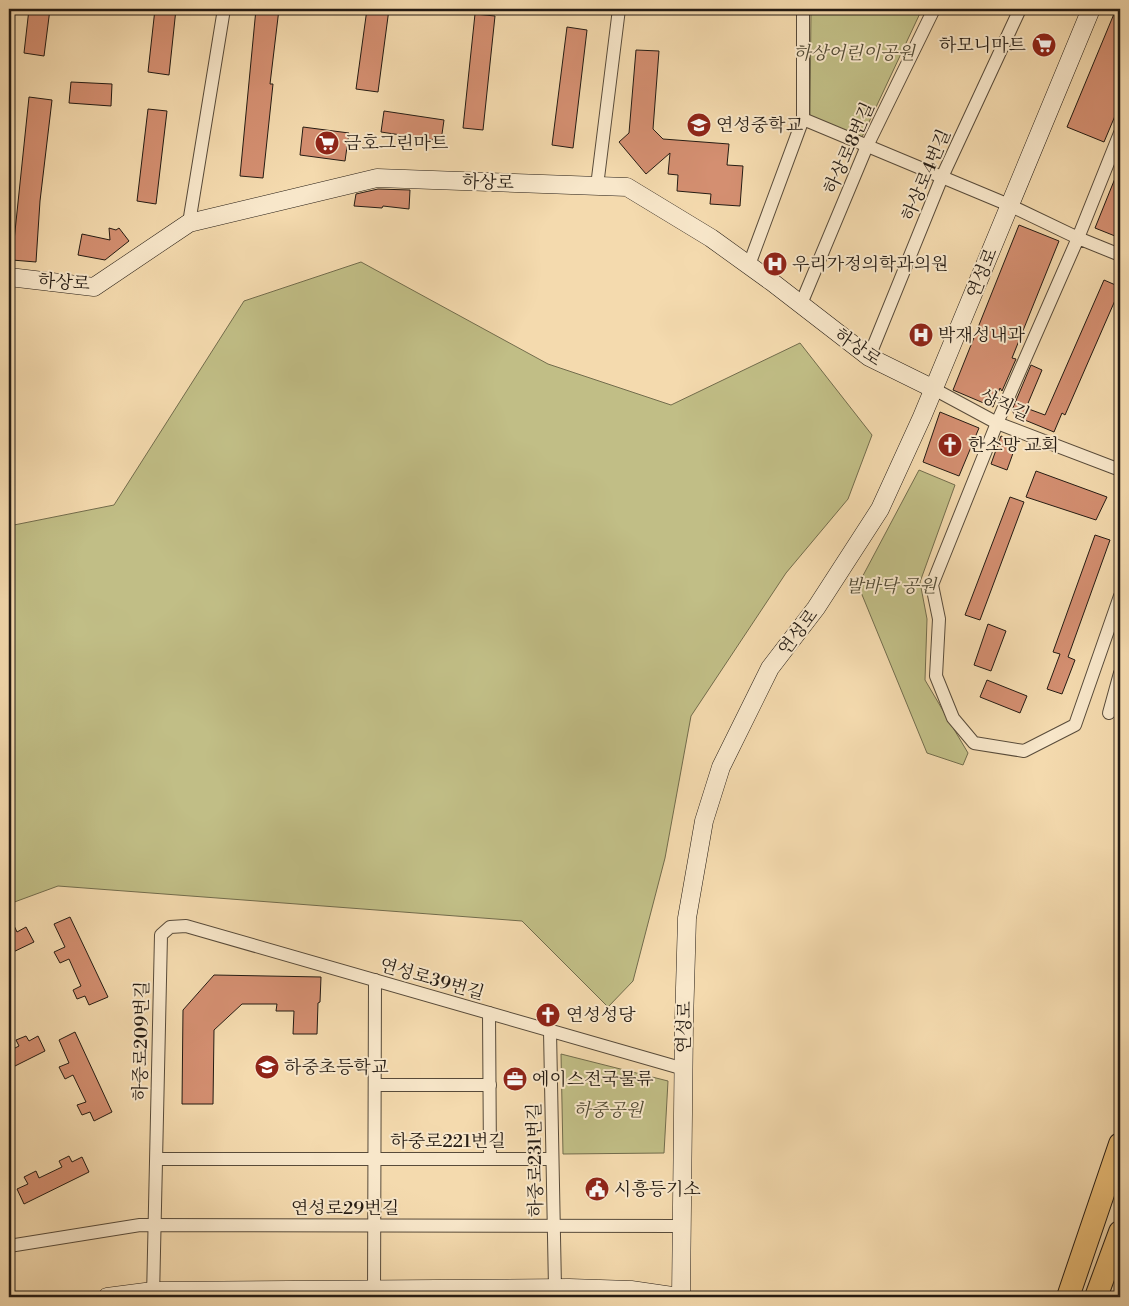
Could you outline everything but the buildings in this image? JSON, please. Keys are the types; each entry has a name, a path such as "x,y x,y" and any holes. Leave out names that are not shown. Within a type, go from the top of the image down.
{"highway":[{"path":"1068,1297 1120,1144"},
{"path":"1096,1297 1120,1232"}],"street":[{"path":"189,222 224,9"},
{"path":"596,186 619,9"},
{"path":"749,265 803,119 803,9"},
{"name":"하상로8번길","path":"801,304 868,146 934,9"},
{"name":"하상로4번길","path":"869,358 942,177 1020,9"},
{"name":"연성로","path":"680,1297 687,918 704,821 722,767 770,668 816,608 880,509 922,417 932,388 1091,9"},
{"path":"803,119 1009,205 1078,238 1120,255"},
{"path":"1120,134 1078,238 996,423 932,585 939,619 936,676 953,718 974,743 1024,751 1075,725 1120,596"},
{"name":"하상로","path":"9,277 94,287 189,222 377,178 627,187 711,238 801,304 869,358 932,388"},
{"name":"상직길","path":"932,388 996,423 1120,470"},
{"path":"1109,713 1120,673"},
{"name":"연성로39번길","path":"170,927 186,926 684,1069"},
{"name":"하중로209번길","path":"153,1294 161,935 170,927"},
{"name":"하중로221번길","path":"374,1293 375,980"},
{"path":"489,1013 490,1159"},
{"name":"하중로231번길","path":"550,1031 555,1288"},
{"path":"375,1086 490,1085"},
{"path":"157,1159 374,1159"},
{"name":"하중로221번길","path":"374,1159 552,1159"},
{"name":"연성로29번길","path":"9,1246 140,1225 682,1226"},
{"path":"107,1297 153,1294 374,1293 555,1288 631,1290 680,1297"}],"green space":[{"name":"하상어린이공원","path":"811,9 922,9 862,137 810,116"},
{"path":"361,262 548,364 671,405 800,343 872,435 848,499 786,573 691,716 665,858 633,981 608,1007 522,921 58,886 9,904 9,526 114,505 244,301"},
{"name":"발바닥 공원","path":"919,470 955,485 920,582 927,619 925,680 968,753 963,765 927,753 858,585"},
{"name":"하중공원","path":"561,1054 668,1081 664,1153 563,1154"}],"place":[{"name":"하모니마트","path":"1044,45"},
{"name":"연성중학교","path":"699,125"},
{"name":"금호그린마트","path":"327,143"},
{"name":"우리가정의학과의원","path":"775,264"},
{"name":"박재성내과","path":"921,335"},
{"name":"한소망 교회","path":"950,445"},
{"name":"연성성당","path":"548,1015"},
{"name":"하중초등학교","path":"267,1067"},
{"name":"에이스전국물류","path":"515,1079"},
{"name":"시흥등기소","path":"597,1189"}]}
